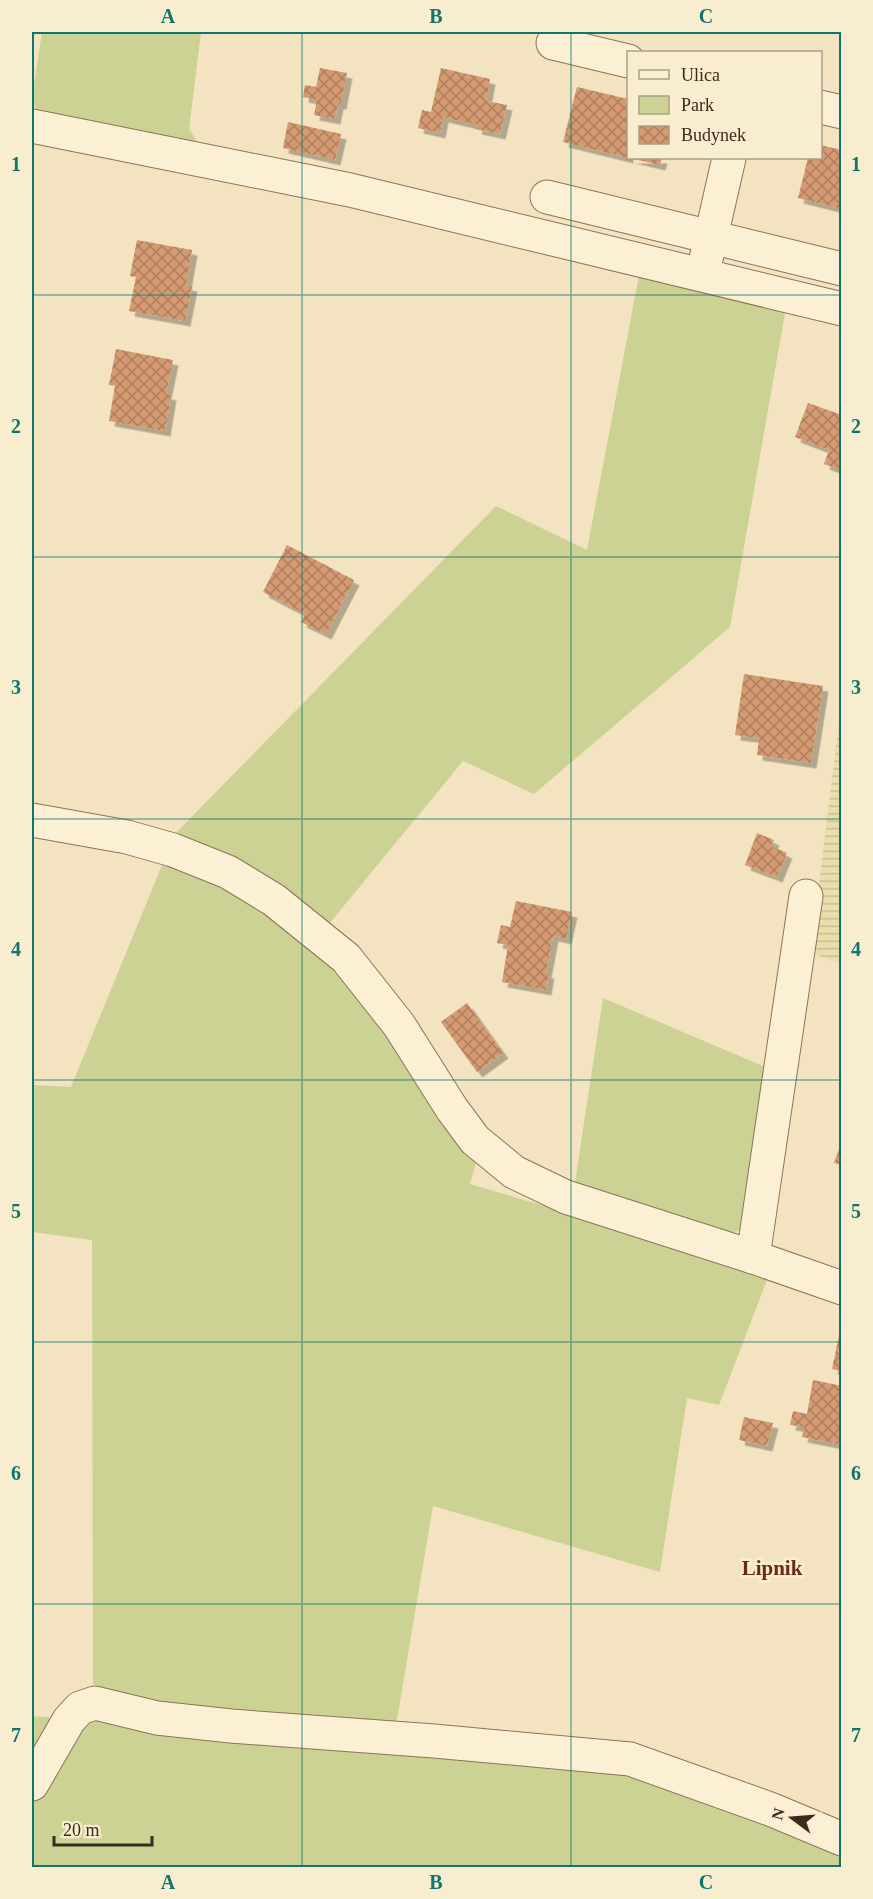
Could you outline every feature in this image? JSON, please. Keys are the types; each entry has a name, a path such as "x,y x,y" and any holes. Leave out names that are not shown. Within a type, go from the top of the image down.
{"lane":[{"path":"553,43 627,61"},
{"path":"822,107 842,112"},
{"path":"32,126 350,190 842,309"},
{"path":"703,276 729,159"},
{"path":"547,197 842,269"},
{"path":"32,820 127,837 172,850 228,872 274,900 346,958 399,1025 452,1109 475,1140 514,1172 566,1197 842,1288"},
{"path":"753,1257 806,896"},
{"path":"32,1785 69,1720 80,1708 95,1703 157,1718 231,1726 630,1759 770,1809 842,1839"}],"shaded area":[{"path":"841,707 841,964 809,952"}],"green space":[{"path":"42,32 201,32 189,129 197,141 194,149 37,111 32,98"},
{"path":"640,270 786,307 730,627 534,794 463,761 329,924 169,840 496,506 587,550"},
{"path":"165,858 259,898 361,994 477,1159 470,1184 770,1272 719,1405 687,1398 660,1572 433,1506 395,1731 125,1697 93,1684 92,1240 32,1232 32,1085 71,1087"},
{"path":"603,998 772,1070 744,1227 731,1234 574,1189"},
{"path":"101,1715 597,1760 842,1846 841,1868 32,1868 32,1799 80,1723"},
{"path":"32,1716 60,1718 32,1771"}],"building":[{"path":"320,68 347,73 341,104 338,104 335,119 314,115 317,100 303,97 305,85 316,87"},
{"path":"441,68 490,79 486,101 507,105 500,134 476,129 477,125 443,117 440,133 418,128 422,110 431,112"},
{"path":"577,87 627,99 627,158 563,142"},
{"path":"288,122 341,134 335,160 283,148"},
{"path":"822,145 842,150 842,209 798,198 808,159 822,159"},
{"path":"634,159 662,159 660,165"},
{"path":"137,240 192,250 186,285 192,286 185,321 129,311 136,277 130,276"},
{"path":"116,349 173,360 166,394 171,395 165,431 109,421 115,386 109,385"},
{"path":"808,403 842,415 842,471 824,464 829,450 795,437"},
{"path":"287,545 354,580 326,634 301,622 305,614 263,592"},
{"path":"744,674 823,686 811,763 757,755 759,738 735,735"},
{"path":"757,833 774,840 771,846 787,853 777,877 745,865"},
{"path":"516,901 572,912 566,939 553,936 546,973 549,973 546,990 502,982 508,945 497,943 501,925 510,927"},
{"path":"467,1003 503,1053 477,1072 441,1022"},
{"path":"842,1144 842,1165 834,1163"},
{"path":"840,1331 842,1331 842,1371 832,1369"},
{"path":"813,1380 842,1386 842,1445 802,1437 804,1427 790,1425 793,1411 807,1414"},
{"path":"744,1417 773,1423 767,1446 739,1440"}],"district":[{"name":"Lipnik","path":"772,1568"}]}
